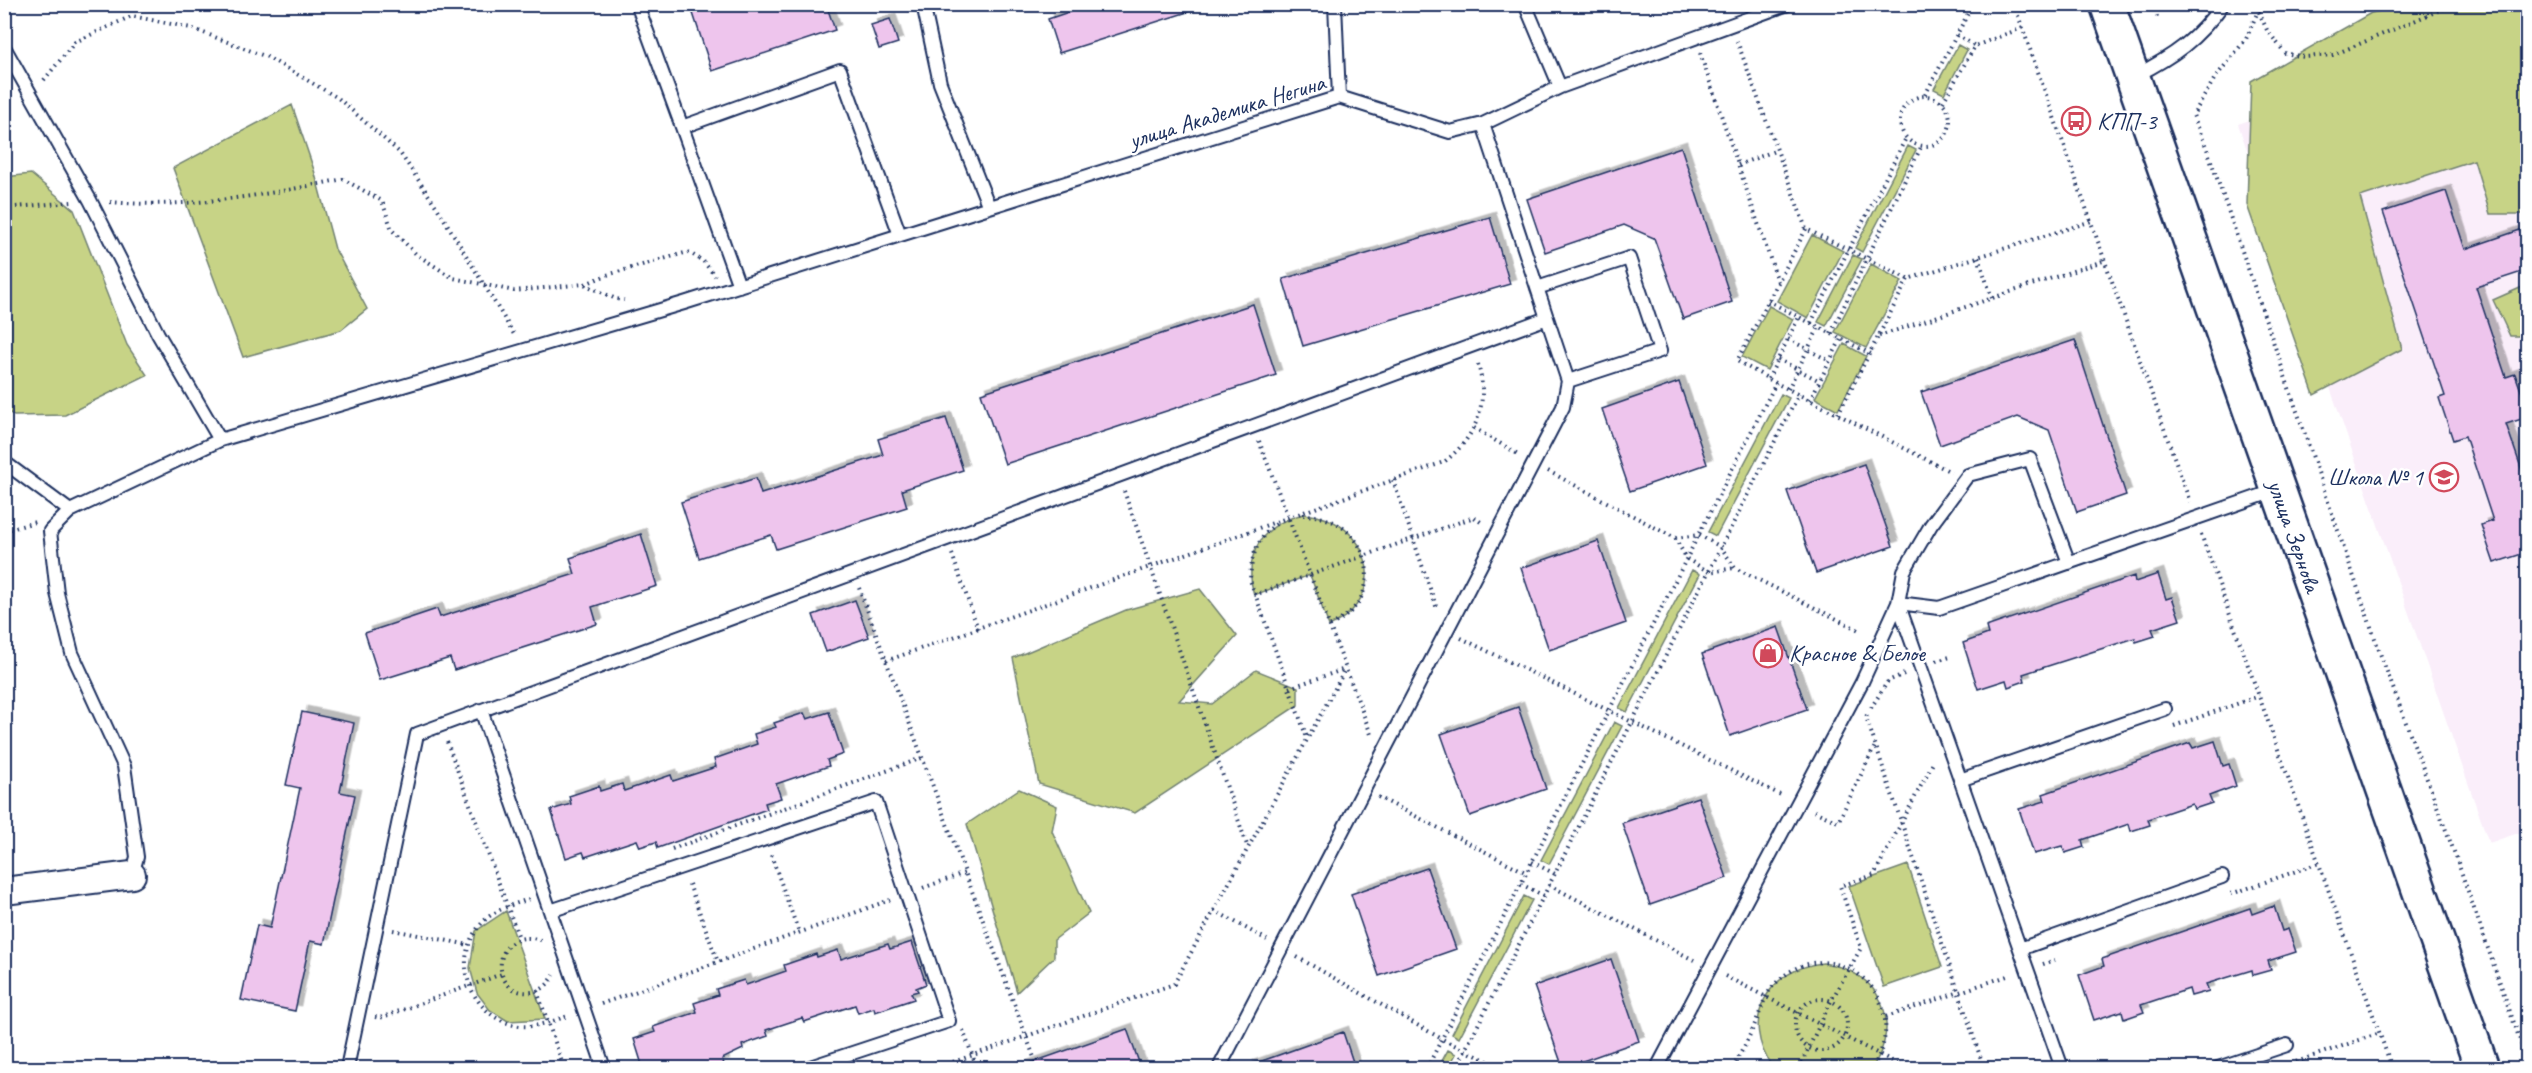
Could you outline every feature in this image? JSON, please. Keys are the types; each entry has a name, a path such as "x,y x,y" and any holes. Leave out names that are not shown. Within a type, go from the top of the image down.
{"main road":[{"name":"улица Зернова","path":"2107,4 2131,78 2482,1068"}],"street":[{"path":"4,891 132,875"}],"lane":[{"path":"637,4 739,286"},
{"path":"923,4 940,82 989,207"},
{"path":"1335,4 1339,97"},
{"path":"1526,4 1560,87"},
{"name":"улица Академика Негина","path":"70,511 220,440 739,286 1339,97 1450,132 1483,124 1560,87 1788,4"},
{"path":"2131,78 2172,57 2208,26 2223,4"},
{"path":"4,47 90,200 158,334 220,440"},
{"path":"682,128 840,70 900,235"},
{"path":"1219,1068 1563,407 1568,381 1483,124"},
{"path":"1537,288 1629,258 1659,351 1568,381"},
{"path":"347,1068 417,734 1546,318"},
{"path":"1657,1068 1862,682 1898,603 1904,571 1931,525 1968,475 2031,459 2069,563"},
{"path":"4,462 70,511 50,531 57,593 72,653 124,766 137,857 132,875"},
{"path":"1898,603 1939,608 2278,490"},
{"path":"1898,603 2062,1068"},
{"path":"1960,780 2165,709"},
{"path":"481,710 604,1068"},
{"path":"550,911 876,802 949,1021 807,1068"},
{"path":"2020,949 2222,877"},
{"path":"2218,1068 2287,1045"}],"path":[{"path":"1925,95 1973,4"},
{"path":"2153,4 2158,20"},
{"path":"2261,4 2246,39 2215,78 2193,115 2211,161 2380,653 2456,857 2528,1064"},
{"path":"2258,11 2267,30 2285,53 2304,57 2333,55 2454,4"},
{"path":"32,95 75,42 132,16 191,28 267,57 338,98 400,153 485,283 524,351"},
{"path":"1732,25 1806,229 1908,279 2092,221"},
{"path":"1943,102 1975,46 2022,28"},
{"path":"1957,35 1975,46"},
{"path":"1695,39 1778,282"},
{"path":"1925,95 1943,102 1949,111 1951,120 1944,139 1936,144 1922,146 1906,138 1900,119 1902,110 1908,102 1925,95"},
{"path":"1811,323 1906,138"},
{"path":"1831,333 1922,146"},
{"path":"1738,165 1777,150"},
{"path":"4,208 90,200 149,206 295,189 343,179 382,201 392,230 416,254 453,278 514,291 584,284 607,275 688,252 703,261 714,276 739,286"},
{"path":"1806,229 1737,361 1965,479"},
{"path":"1978,257 1992,298"},
{"path":"1879,336 2106,260"},
{"path":"1838,414 1908,279"},
{"path":"584,284 616,299 628,301"},
{"path":"1768,301 1871,354"},
{"path":"1768,379 1799,317"},
{"path":"1788,389 1819,327"},
{"path":"1788,339 1830,361"},
{"path":"1810,400 1841,339"},
{"path":"886,661 1444,462 1456,453 1474,428 1479,416 1483,389 1482,376 1472,346"},
{"path":"1778,359 1820,381"},
{"path":"1427,1068 1776,383"},
{"path":"1456,1068 1799,394"},
{"path":"1253,426 1379,757"},
{"path":"1474,428 1533,464 1675,538 1687,559 1708,572 1735,568"},
{"path":"1119,476 1248,848"},
{"path":"1393,480 1446,631 1608,712 1838,822 1876,744"},
{"path":"1307,738 1250,580 1255,549 1274,525 1288,518 1304,514 1320,515 1335,521 1348,530 1359,543 1364,556 1366,579 1361,598 1344,620 1329,626"},
{"path":"1254,595 1474,517 1497,534"},
{"path":"1675,538 1699,535 1721,547 1735,568 1861,631"},
{"path":"947,539 978,629"},
{"path":"854,573 1038,1068"},
{"path":"1950,657 1888,681 1866,717 1984,1068"},
{"path":"1289,688 1346,669"},
{"path":"936,1068 1174,984 1346,669"},
{"path":"2165,709 2171,727 2259,696"},
{"path":"441,725 519,938"},
{"path":"1799,1068 1861,948 1840,886 1874,874 1946,739"},
{"path":"666,850 922,758"},
{"path":"1364,790 1527,873"},
{"path":"757,818 799,933"},
{"path":"677,847 718,962"},
{"path":"1532,862 1555,874"},
{"path":"2222,877 2229,895 2319,862"},
{"path":"532,898 508,906 484,921 469,945 466,972 469,986 476,999 495,1018 521,1026 548,1023 965,873"},
{"path":"1521,884 1544,896"},
{"path":"1214,910 1442,1039 1502,1068"},
{"path":"376,927 469,945"},
{"path":"548,946 541,940 530,937 519,938 505,948 500,966 502,974 512,988 528,993 546,986 553,978 556,967"},
{"path":"1886,1017 2055,960"},
{"path":"1733,1068 1766,996 1783,976 1795,969 1823,963 1851,970 1873,988 1881,1000 1886,1017 1885,1042 1881,1055 1872,1068"},
{"path":"358,1014 380,1018 502,974"},
{"path":"537,991 564,1068"},
{"path":"1812,1001 1832,1001 1845,1015 1847,1025 1845,1037 1834,1048 1826,1051 1809,1048 1798,1037 1795,1022 1798,1013 1803,1006 1812,1001"},
{"path":"949,1021 960,1023 977,1068"},
{"path":"2287,1045 2294,1063 2380,1033"}],"shaded area":[{"name":"Школа № 1","path":"2527,27 2527,830 2489,843 2238,124"}],"green space":[{"path":"2411,5 2527,5 2527,214 2490,214 2474,160 2360,197 2402,349 2314,395 2247,205 2251,81 2371,13"},
{"path":"1958,45 1967,50 1944,94 1934,89"},
{"path":"292,105 314,170 335,249 367,309 341,330 243,357 173,168"},
{"path":"1908,146 1916,150 1862,252 1855,248"},
{"path":"31,174 74,210 127,345 147,375 65,415 14,416 5,409 5,177"},
{"path":"1812,235 1843,251 1808,318 1777,301"},
{"path":"1853,255 1862,259 1826,326 1818,322"},
{"path":"1871,264 1902,281 1866,348 1835,332"},
{"path":"2527,285 2527,336 2510,336 2493,300"},
{"path":"1769,306 1793,319 1767,370 1742,357"},
{"path":"1844,344 1866,356 1838,410 1815,398"},
{"path":"1781,394 1789,398 1716,536 1708,532"},
{"path":"1304,514 1327,519 1345,530 1358,544 1366,561 1367,580 1361,597 1349,613 1329,626 1310,575 1254,595 1251,566 1259,542 1277,525"},
{"path":"1692,570 1700,574 1627,712 1619,708"},
{"path":"1200,589 1237,636 1179,701 1212,704 1256,670 1298,687 1298,705 1135,813 1039,784 1013,658 1126,610"},
{"path":"1614,722 1622,726 1549,864 1541,860"},
{"path":"1019,789 1057,806 1052,831 1089,913 1054,940 1054,957 1017,992 967,824"},
{"path":"1908,865 1942,967 1884,987 1849,886"},
{"path":"1524,896 1532,900 1459,1038 1452,1034"},
{"path":"506,911 545,1019 508,1021 490,1010 477,993 470,968 476,931"},
{"path":"1823,963 1859,976 1872,987 1880,1000 1885,1016 1886,1032 1881,1050 1872,1068 1773,1068 1763,1050 1759,1032 1759,1015 1764,1000 1774,986 1787,975 1803,967"},
{"path":"1448,1050 1456,1054 1448,1068 1438,1068"}],"building":[{"path":"690,4 826,4 835,30 712,71"},
{"path":"1092,4 1196,4 1197,9 1059,53 1048,19"},
{"path":"890,19 898,43 879,49 871,25"},
{"path":"1681,147 1732,302 1683,319 1654,238 1624,225 1545,252 1527,199"},
{"path":"2446,191 2465,249 2520,230 2528,252 2528,270 2476,287 2506,377 2515,374 2528,410 2528,417 2506,424 2528,488 2528,552 2494,563 2481,525 2493,521 2465,436 2453,440 2439,398 2445,396 2383,212"},
{"path":"1490,217 1510,284 1303,346 1283,279"},
{"path":"1253,304 1276,375 1005,464 981,393"},
{"path":"2075,340 2126,495 2077,512 2049,430 2018,417 1940,445 1921,392"},
{"path":"1679,382 1707,464 1630,491 1602,409"},
{"path":"946,418 963,470 902,490 907,507 776,549 771,535 699,558 681,502 756,478 761,494 883,455 878,439"},
{"path":"1864,464 1893,546 1816,573 1787,491"},
{"path":"641,534 657,586 592,607 597,624 454,670 450,658 380,680 365,633 437,609 440,617 575,574 570,558"},
{"path":"1598,541 1626,623 1549,650 1521,568"},
{"path":"2158,574 2166,599 2172,597 2180,620 2152,629 2155,636 2136,642 2135,638 2023,674 2025,681 2008,687 2006,680 1978,689 1963,643 1988,634 1986,627 2134,576 2135,582"},
{"path":"855,600 869,637 826,652 813,615"},
{"path":"1778,627 1807,709 1730,736 1702,654"},
{"path":"1518,707 1546,789 1470,816 1441,734"},
{"path":"302,712 354,723 340,792 355,795 324,944 310,941 295,1011 241,1000 257,925 270,928 300,788 286,785"},
{"path":"829,712 843,754 827,760 829,766 776,784 781,798 765,803 767,809 658,848 656,842 640,847 637,840 585,857 583,852 566,858 551,810 571,804 569,796 599,786 600,791 622,784 624,791 671,775 673,781 716,767 714,759 757,744 754,734 776,727 774,723 804,713 807,719"},
{"path":"2215,741 2223,766 2229,764 2236,786 2209,796 2212,803 2194,809 2192,804 2148,819 2150,825 2131,831 2129,824 2082,840 2084,847 2065,853 2062,846 2034,854 2019,809 2045,801 2043,794 2190,743 2193,748"},
{"path":"1698,797 1727,878 1650,905 1622,823"},
{"path":"1427,868 1456,949 1379,976 1351,894"},
{"path":"2274,906 2282,931 2288,929 2296,952 2268,961 2271,970 2253,975 2252,970 2206,984 2209,991 2191,996 2189,989 2141,1005 2144,1012 2124,1019 2122,1011 2094,1020 2079,975 2104,966 2102,959 2250,908 2252,914"},
{"path":"912,942 926,984 916,988 918,991 911,993 914,999 875,1012 874,1008 858,1013 855,1005 804,1022 802,1018 766,1030 768,1036 742,1045 743,1049 722,1059 724,1064 709,1068 643,1068 634,1039 655,1032 653,1027 697,1012 694,1003 718,995 716,989 744,980 746,985 786,971 784,965 816,954 817,957 838,950 841,959 888,944 890,949"},
{"path":"1611,959 1639,1041 1563,1068 1534,986"},
{"path":"1127,1029 1141,1068 1022,1068 1022,1066"},
{"path":"1343,1032 1355,1068 1249,1068 1248,1066"}],"place":[{"name":"КПП-3","path":"2076,121"},
{"name":"Школа № 1","path":"2444,477"},
{"name":"Красное & Белое","path":"1768,653"}]}
